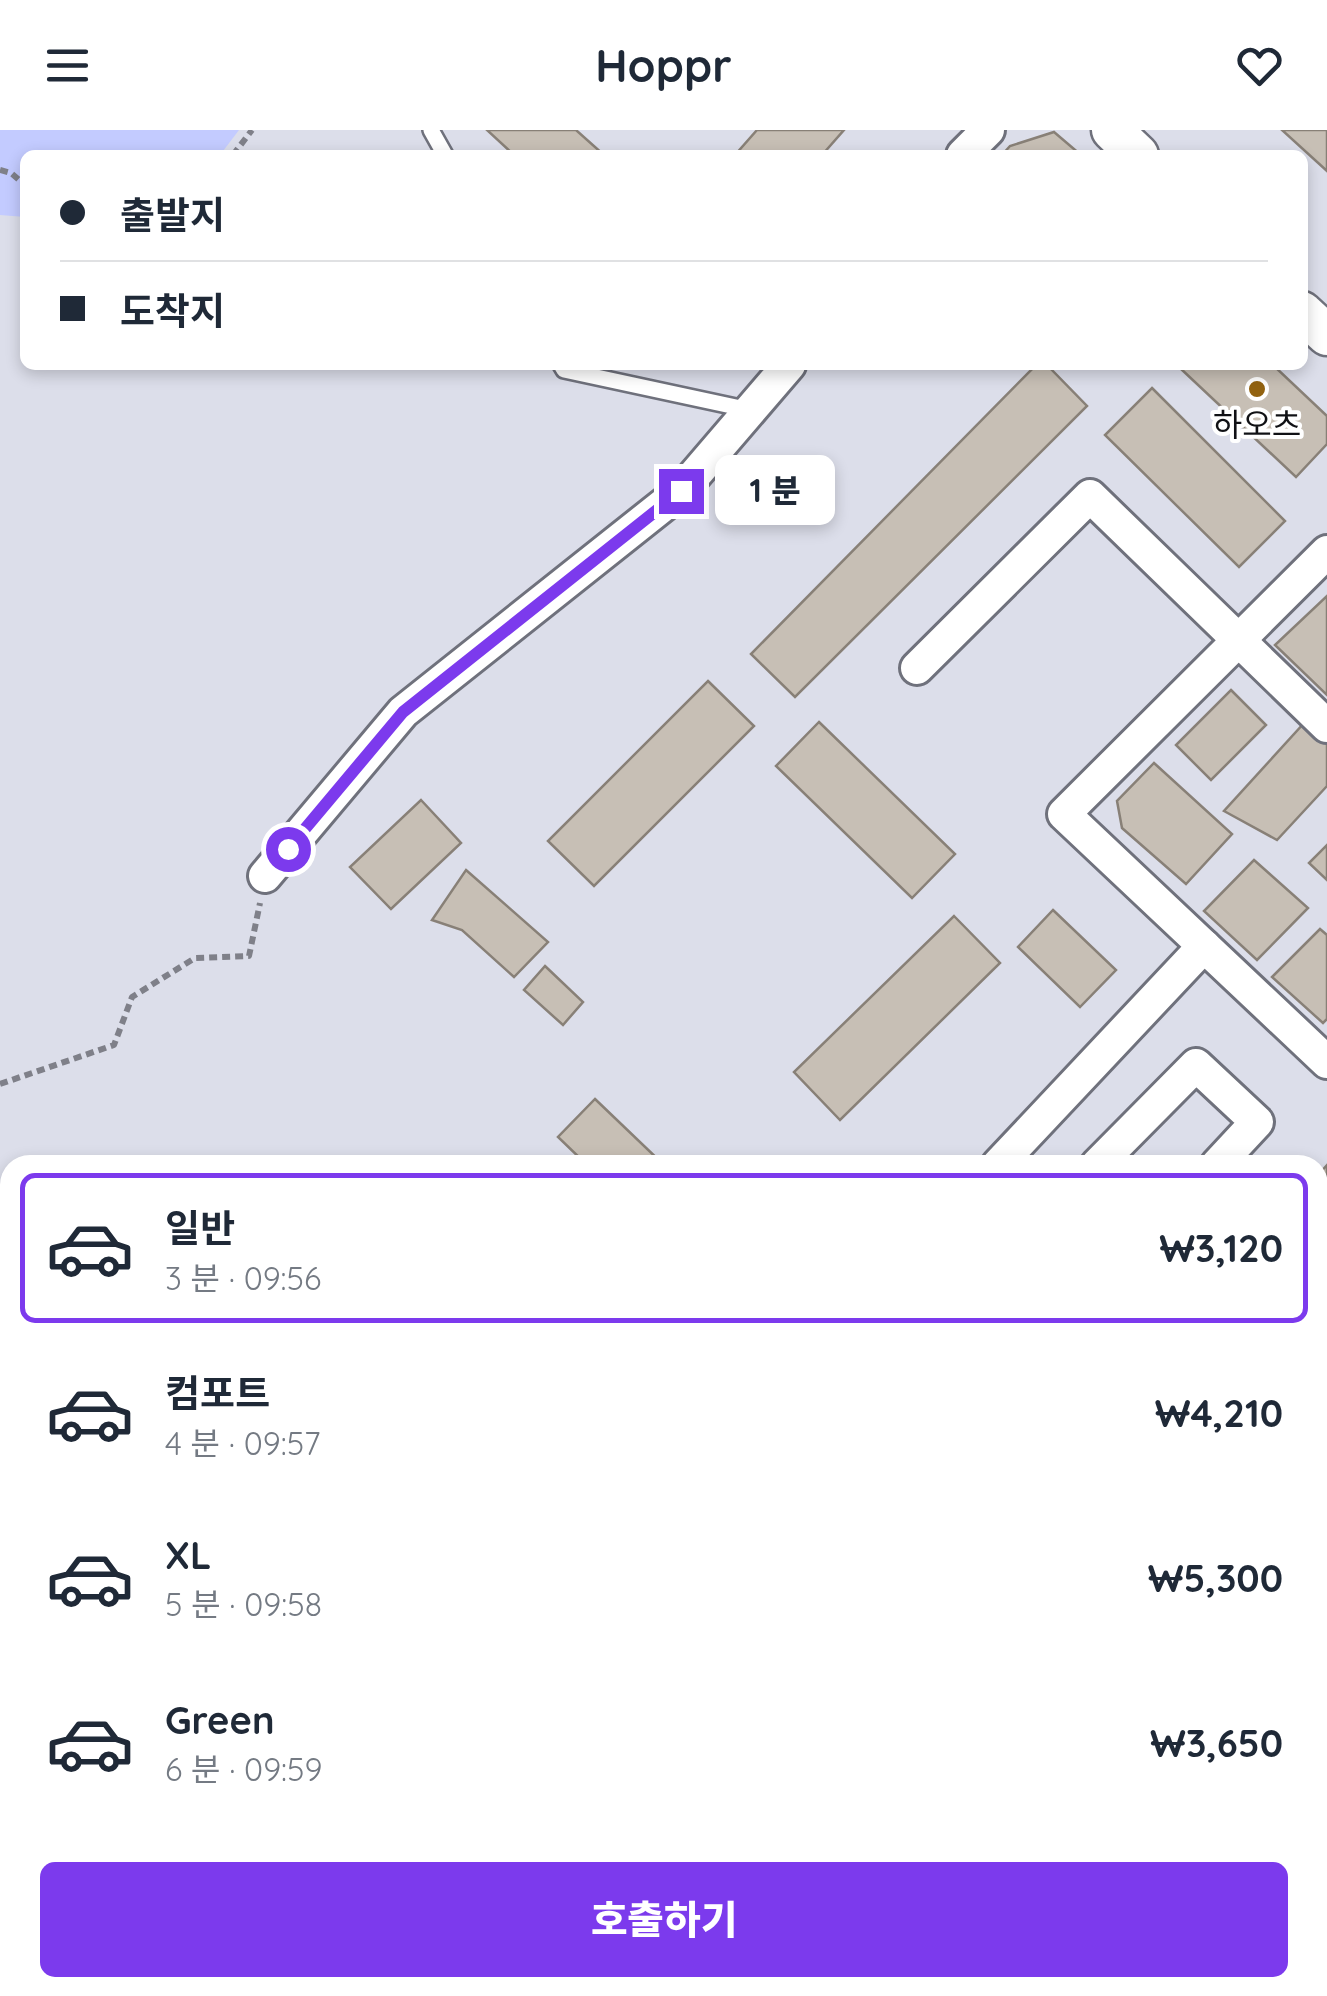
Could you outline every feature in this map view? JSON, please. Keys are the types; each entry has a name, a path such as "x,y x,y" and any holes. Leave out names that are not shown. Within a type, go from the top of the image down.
{"street":[{"path":"968,150 988,130"},
{"path":"1112,130 1133,150"},
{"path":"1308,318 1327,335"},
{"path":"266,876 403,712 681,491 785,370"},
{"path":"917,668 1090,496 1327,726"},
{"path":"1327,552 1064,814 1327,1062"},
{"path":"1007,1155 1204,946"},
{"path":"1107,1155 1196,1064 1257,1122 1226,1155"}],"lane":[{"path":"564,370 752,411"}],"path":[{"path":"237,150 252,130"},
{"path":"0,1084 114,1045 132,997 196,958 248,956 266,876"}],"shaded area":[{"path":"0,130 239,130 224,150 20,150 20,217 0,215"}],"building":[{"path":"487,130 576,130 598,150 509,150"},
{"path":"757,130 844,130 826,150 739,150"},
{"path":"1282,130 1327,130 1327,171 1308,150"},
{"path":"1054,132 1075,150 1006,150"},
{"path":"1031,370 1052,370 1087,406 795,697 751,654"},
{"path":"1182,370 1278,370 1327,416 1327,444 1296,477"},
{"path":"1152,388 1285,521 1239,567 1105,435"},
{"path":"1327,596 1327,695 1275,645"},
{"path":"708,681 754,726 594,886 548,841"},
{"path":"1231,690 1266,725 1211,780 1176,745"},
{"path":"819,722 955,854 912,898 776,766"},
{"path":"1305,722 1327,743 1327,786 1277,840 1224,811"},
{"path":"1154,763 1232,834 1186,884 1122,828 1117,801"},
{"path":"421,800 461,843 391,909 350,867"},
{"path":"1327,845 1327,880 1309,863"},
{"path":"1254,860 1308,908 1257,960 1204,911"},
{"path":"466,870 548,942 514,977 462,930 432,920"},
{"path":"1053,910 1116,970 1080,1007 1018,947"},
{"path":"954,916 1000,963 840,1120 794,1072"},
{"path":"1320,929 1327,935 1327,1019 1323,1023 1272,977"},
{"path":"545,966 583,1002 563,1025 524,990"},
{"path":"595,1099 654,1155 577,1155 558,1137"}],"place":[{"name":"하오츠","path":"1257,389"}],"route":[{"path":"288,849 403,712 681,491"}]}
